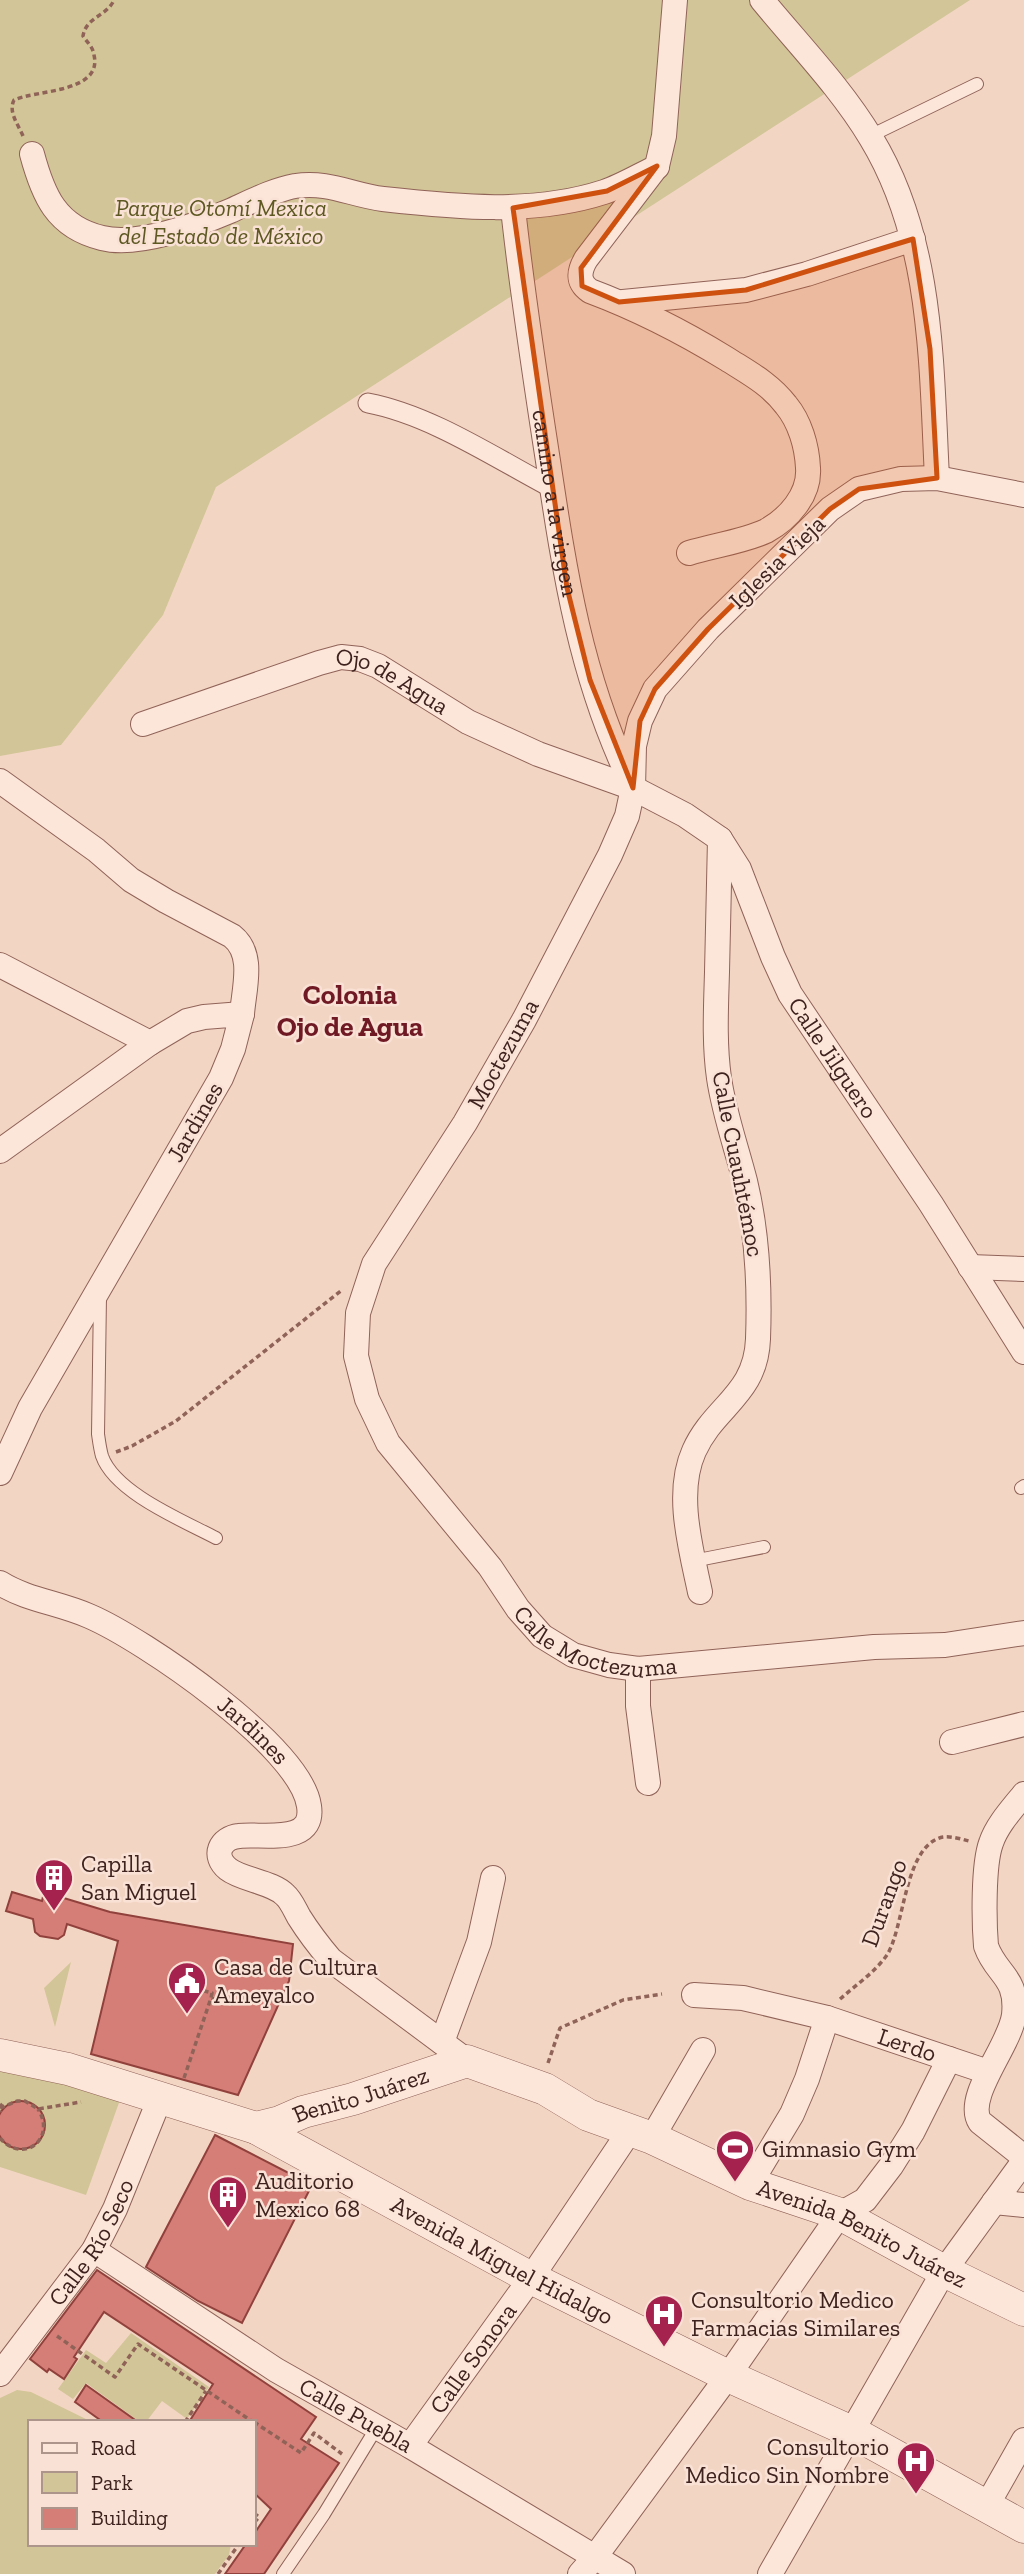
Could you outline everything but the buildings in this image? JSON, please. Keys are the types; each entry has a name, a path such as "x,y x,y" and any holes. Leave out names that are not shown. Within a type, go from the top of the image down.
{"street":[{"path":"675,0 663,136 657,166 581,268 582,286 646,314 705,345 765,383 787,406 807,446 809,475 801,497 788,516 764,532 689,553"},
{"path":"762,0 844,99 870,136 901,201 913,239 924,291 937,478"},
{"path":"32,154 45,194 56,212 78,228 100,238 123,241 180,228 292,187 320,184 379,198 442,205 513,208 574,200 607,191 657,166"},
{"name":"camino a la virgen","path":"513,208 522,290 567,588 590,680 611,741 633,788"},
{"path":"619,302 746,290 807,274 913,239"},
{"path":"368,403 394,408 419,418 552,488"},
{"name":"Iglesia Vieja","path":"633,788 634,746 640,721 655,689 708,629 830,509 859,489 901,479 937,478 1024,495"},
{"name":"Ojo de Agua","path":"143,724 318,663 341,657 360,659 378,666 468,722 538,754 633,788"},
{"name":"Jardines","path":"0,781 96,850 131,880 242,943 246,963 242,1014 233,1049 221,1078 30,1408 0,1473"},
{"name":"Calle Jilguero","path":"633,788 685,815 720,839 739,869 790,994 1024,1352"},
{"name":"Moctezuma","path":"358,1312 374,1264 465,1123 610,855 627,816 633,788"},
{"name":"Calle Cuauhtémoc","path":"700,1592 686,1506 688,1473 694,1451 709,1426 748,1380 756,1362 758,1340 758,1266 745,1182 727,1121 719,1075 716,1015 720,839"},
{"path":"0,965 150,1044"},
{"path":"0,1151 150,1044 187,1021 242,1014"},
{"path":"970,1267 1024,1269"},
{"name":"Calle Moctezuma","path":"358,1312 356,1356 368,1399 388,1443 490,1567 518,1609 542,1636 573,1655 638,1669 874,1647 945,1645 1024,1633"},
{"name":"Jardines","path":"0,1583 87,1615 124,1633 216,1696 282,1757 306,1792 310,1808 306,1823 298,1832 284,1836 236,1836 224,1841 219,1850 219,1859 228,1870 285,1894 315,1942 331,1960 442,2042"},
{"path":"638,1669 638,1706 648,1783"},
{"path":"952,1742 1024,1724"},
{"path":"770,2574 944,2271 1024,2159 980,2122 976,2116 976,2107 988,2072 1009,2035 1014,2015 1013,1991 1006,1975 989,1956 985,1935 990,1845 997,1830 1024,1794"},
{"path":"467,2061 442,2042 479,1942 493,1878"},
{"name":"Lerdo","path":"694,1995 743,1998 827,2018 988,2072"},
{"path":"750,2184 792,2114 807,2079 827,2018"},
{"name":"Calle Sonora","path":"410,2446 531,2278 703,2050"},
{"name":"Avenida Miguel Hidalgo","path":"0,2054 171,2089 256,2128 531,2278 728,2376 852,2432 1024,2527"},
{"path":"587,2565 728,2376 840,2214 865,2200 891,2166 913,2131 949,2059"},
{"name":"Avenida Benito Juárez","path":"467,2061 545,2089 588,2115 642,2134 750,2184 840,2214 1024,2311"},
{"name":"Benito Juárez","path":"256,2128 467,2061"},
{"name":"Calle Río Seco","path":"0,2374 94,2250 171,2089"},
{"path":"994,2202 1024,2205"},
{"name":"Calle Puebla","path":"94,2250 276,2370 410,2446 587,2565 623,2574"},
{"path":"986,2507 1024,2440"}],"lane":[{"path":"870,136 977,85"},
{"path":"100,1285 98,1422 102,1457 127,1487 168,1513 216,1538"},
{"path":"694,1561 764,1547"},
{"path":"283,2574 324,2514 377,2427"}],"path":[{"path":"32,154 12,113 12,103 17,97 77,85 90,75 95,64 94,53 83,36 84,30 91,20 105,12 114,0"},
{"path":"102,1457 132,1446 176,1421 343,1289"},
{"name":"Durango","path":"827,2018 837,2001 877,1967 888,1953 911,1876 918,1858 928,1844 942,1837 953,1837 990,1845"},
{"path":"171,2089 212,1993 179,1984"},
{"path":"545,2089 550,2054 560,2028 622,2000 662,1994"},
{"path":"211,1998 235,2005"},
{"path":"0,2138 12,2148 28,2148 35,2145 44,2132 44,2123 38,2109 25,2101 17,2101 1,2108"},
{"path":"38,2109 82,2102"},
{"path":"53,2333 114,2377 138,2344 250,2420"},
{"path":"186,2420 206,2391"},
{"path":"256,2424 301,2453 314,2433 350,2460"},
{"path":"218,2574 238,2546"}],"highlighted area":[{"path":"657,166 581,268 582,286 619,302 746,290 913,239 930,349 937,478 859,489 830,509 708,629 655,689 640,721 633,788 590,680 567,588 513,208 607,191"}],"green space":[{"name":"Parque Otomí Mexica del Estado de México","path":"0,0 970,0 216,487 163,615 61,745 0,756"},
{"path":"71,1962 55,2027 44,1988"},
{"path":"0,2064 121,2097 86,2195 0,2167"},
{"path":"131,2333 209,2387 187,2419 162,2401 148,2420 137,2420 86,2383 73,2399 58,2389 86,2350 106,2363"},
{"path":"17,2390 31,2392 88,2420 28,2420 28,2546 231,2546 229,2555 215,2574 0,2574 0,2398"}],"place":[{"name":"Capilla San Miguel","path":"54,1912"},
{"name":"Casa de Cultura Ameyalco","path":"187,2015"},
{"name":"Gimnasio Gym","path":"735,2183"},
{"name":"Auditorio Mexico 68","path":"228,2229"},
{"name":"Consultorio Medico Farmacias Similares","path":"664,2348"},
{"name":"Consultorio Medico Sin Nombre","path":"916,2495"}],"district":[{"name":"Colonia Ojo de Agua","path":"350,1010"}]}
